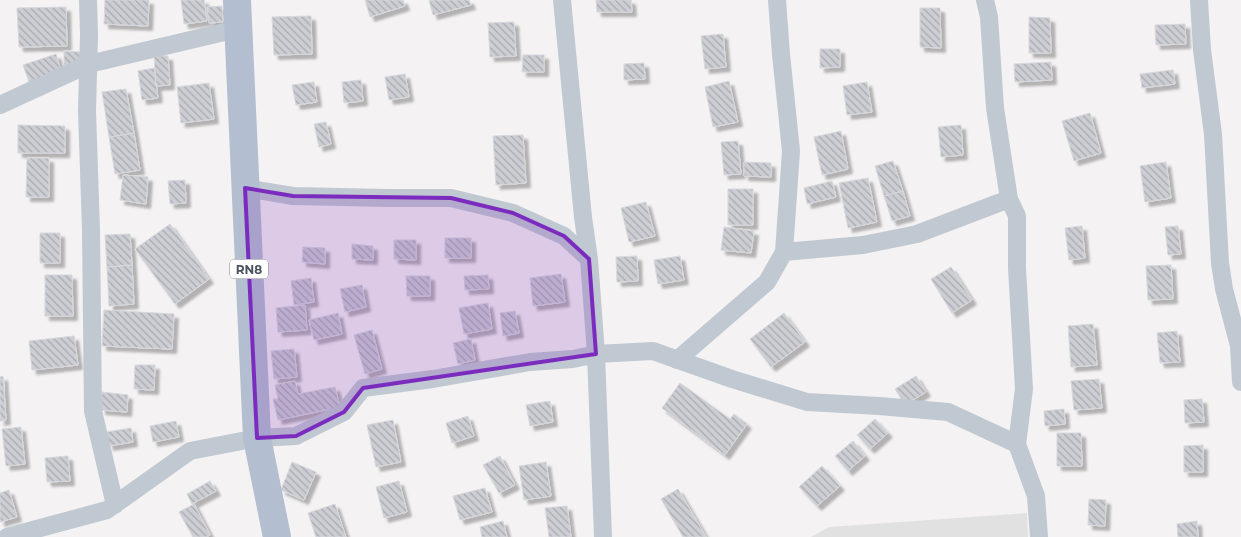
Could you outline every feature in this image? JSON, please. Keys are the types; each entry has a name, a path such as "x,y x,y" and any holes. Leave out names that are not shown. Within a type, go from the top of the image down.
{"main road":[{"name":"RN8","path":"237,0 257,438 277,537"}],"street":[{"path":"88,0 87,111 93,411 114,505"},
{"path":"562,0 583,217 589,259 596,354 603,537"},
{"path":"677,360 767,282 784,252 791,151 777,0"},
{"path":"985,0 989,17 996,108 1009,198 1017,216 1017,277 1024,389 1016,444 1036,496 1040,537"},
{"path":"1199,0 1202,50 1213,134 1220,262 1224,289 1239,346 1241,382"},
{"path":"0,105 88,64 237,29"},
{"path":"245,188 293,196 451,198 513,213 564,236 589,259"},
{"path":"784,252 863,245 918,234 1009,198"},
{"path":"7,537 107,510 190,450 257,438 296,436 344,412 363,388 433,379 521,364 573,359 596,354 653,351 807,402 948,412 1016,444"}],"highlighted area":[{"path":"245,188 293,196 451,198 513,213 564,236 589,259 596,354 363,388 344,412 296,436 257,438"}],"shaded area":[{"path":"1027,513 1028,537 811,537 829,527"}],"building":[{"path":"105,0 149,0 148,26 104,24"},
{"path":"181,0 204,0 207,21 184,24"},
{"path":"365,0 403,0 405,6 370,17"},
{"path":"429,0 469,0 471,5 433,15"},
{"path":"596,0 631,0 632,12 597,12"},
{"path":"222,6 223,22 209,23 207,7"},
{"path":"66,7 67,46 19,47 17,8"},
{"path":"920,8 940,8 941,48 920,47"},
{"path":"311,16 312,54 274,55 272,17"},
{"path":"1029,17 1050,18 1051,53 1029,53"},
{"path":"514,22 516,56 490,57 488,23"},
{"path":"1185,24 1186,44 1156,45 1155,25"},
{"path":"723,34 726,67 705,69 701,36"},
{"path":"820,49 840,49 840,67 820,68"},
{"path":"64,51 80,52 80,65 64,65"},
{"path":"56,54 61,71 29,82 23,65"},
{"path":"523,55 544,55 544,72 522,72"},
{"path":"154,56 168,56 170,85 156,86"},
{"path":"1051,62 1052,80 1015,82 1014,64"},
{"path":"644,63 645,79 624,80 624,64"},
{"path":"154,68 158,98 142,100 138,71"},
{"path":"1173,70 1175,84 1142,88 1140,74"},
{"path":"405,74 409,97 389,100 385,77"},
{"path":"361,80 363,101 344,103 342,82"},
{"path":"729,81 738,122 713,127 705,87"},
{"path":"314,82 317,102 296,105 292,85"},
{"path":"867,82 872,112 847,115 843,86"},
{"path":"209,83 214,119 181,123 177,87"},
{"path":"126,89 134,133 109,137 102,92"},
{"path":"1090,113 1101,153 1074,161 1062,121"},
{"path":"326,122 331,144 319,147 314,124"},
{"path":"18,125 65,126 65,153 18,153"},
{"path":"961,125 963,155 941,157 938,127"},
{"path":"841,131 848,169 822,175 814,137"},
{"path":"134,133 140,170 115,174 109,137"},
{"path":"523,135 526,183 496,185 493,136"},
{"path":"738,141 741,174 724,175 721,142"},
{"path":"27,158 49,158 49,197 26,197"},
{"path":"893,161 903,191 884,196 875,166"},
{"path":"744,162 771,163 771,177 744,176"},
{"path":"1166,162 1171,198 1145,202 1140,166"},
{"path":"123,175 148,177 146,204 120,200"},
{"path":"868,178 877,222 848,228 839,183"},
{"path":"185,180 186,203 170,204 168,181"},
{"path":"832,181 836,197 807,204 804,188"},
{"path":"728,189 753,189 753,225 728,225"},
{"path":"903,191 910,216 892,221 884,196"},
{"path":"646,202 655,236 629,242 621,208"},
{"path":"170,224 209,279 175,304 135,249"},
{"path":"1082,226 1085,258 1069,260 1065,228"},
{"path":"1178,226 1181,254 1168,255 1165,227"},
{"path":"724,227 754,231 751,253 721,250"},
{"path":"40,233 60,233 60,263 40,263"},
{"path":"130,234 132,265 107,267 105,235"},
{"path":"445,238 471,238 471,258 445,258"},
{"path":"394,240 416,240 416,260 394,259"},
{"path":"352,244 373,246 373,260 352,259"},
{"path":"303,247 325,248 325,264 302,262"},
{"path":"637,256 638,281 617,282 616,257"},
{"path":"680,256 684,280 658,284 654,260"},
{"path":"132,265 134,304 109,306 107,267"},
{"path":"1171,265 1173,299 1148,300 1146,266"},
{"path":"951,267 972,300 952,313 931,279"},
{"path":"561,274 565,302 533,306 530,278"},
{"path":"45,275 72,275 73,316 45,316"},
{"path":"488,275 489,289 465,290 464,276"},
{"path":"406,276 430,276 430,296 407,296"},
{"path":"311,278 314,302 294,305 291,281"},
{"path":"362,285 366,307 345,312 340,289"},
{"path":"488,303 492,329 464,334 459,308"},
{"path":"305,305 307,330 278,332 276,308"},
{"path":"104,310 174,314 172,349 102,346"},
{"path":"515,311 519,333 503,336 500,313"},
{"path":"338,313 342,334 314,340 309,320"},
{"path":"784,313 805,342 771,367 750,339"},
{"path":"1093,324 1097,365 1071,367 1068,326"},
{"path":"372,330 382,369 365,374 354,335"},
{"path":"1177,331 1180,362 1160,363 1157,333"},
{"path":"74,336 78,365 32,370 29,341"},
{"path":"471,339 475,360 458,364 453,343"},
{"path":"294,349 297,377 274,379 271,351"},
{"path":"135,365 155,365 154,390 134,389"},
{"path":"3,376 6,420 0,421 0,377"},
{"path":"916,376 926,392 905,405 895,389"},
{"path":"1099,379 1102,408 1074,410 1071,381"},
{"path":"295,381 298,394 335,387 340,407 278,420 273,399 278,399 275,385"},
{"path":"680,383 730,419 734,414 747,424 725,455 662,408"},
{"path":"102,392 128,395 127,412 101,410"},
{"path":"1202,399 1204,422 1185,423 1184,400"},
{"path":"550,401 553,422 530,426 526,405"},
{"path":"1064,409 1065,424 1045,426 1044,411"},
{"path":"468,416 474,436 452,443 446,423"},
{"path":"875,419 888,433 870,449 857,435"},
{"path":"393,420 401,462 376,467 367,425"},
{"path":"176,421 179,437 153,442 150,426"},
{"path":"21,427 25,464 6,466 2,429"},
{"path":"131,428 133,442 109,446 106,432"},
{"path":"1057,433 1081,433 1082,466 1057,466"},
{"path":"853,441 865,456 848,471 835,456"},
{"path":"1203,445 1203,472 1184,472 1184,446"},
{"path":"68,456 70,481 47,482 45,458"},
{"path":"500,456 515,485 499,493 483,465"},
{"path":"292,462 316,472 304,500 281,490"},
{"path":"546,462 551,496 524,500 519,466"},
{"path":"822,466 840,486 817,506 799,487"},
{"path":"210,481 216,491 192,504 187,494"},
{"path":"399,481 407,512 384,518 376,487"},
{"path":"485,488 492,512 460,520 453,496"},
{"path":"678,489 706,537 683,537 661,499"},
{"path":"9,490 17,517 0,522 0,493"},
{"path":"1089,499 1106,500 1105,526 1088,525"},
{"path":"194,504 210,535 206,537 193,537 179,512"},
{"path":"335,504 346,537 316,537 308,513"},
{"path":"567,506 571,537 549,537 545,508"},
{"path":"503,521 507,537 482,537 480,527"},
{"path":"1197,521 1198,537 1178,537 1177,524"}]}
